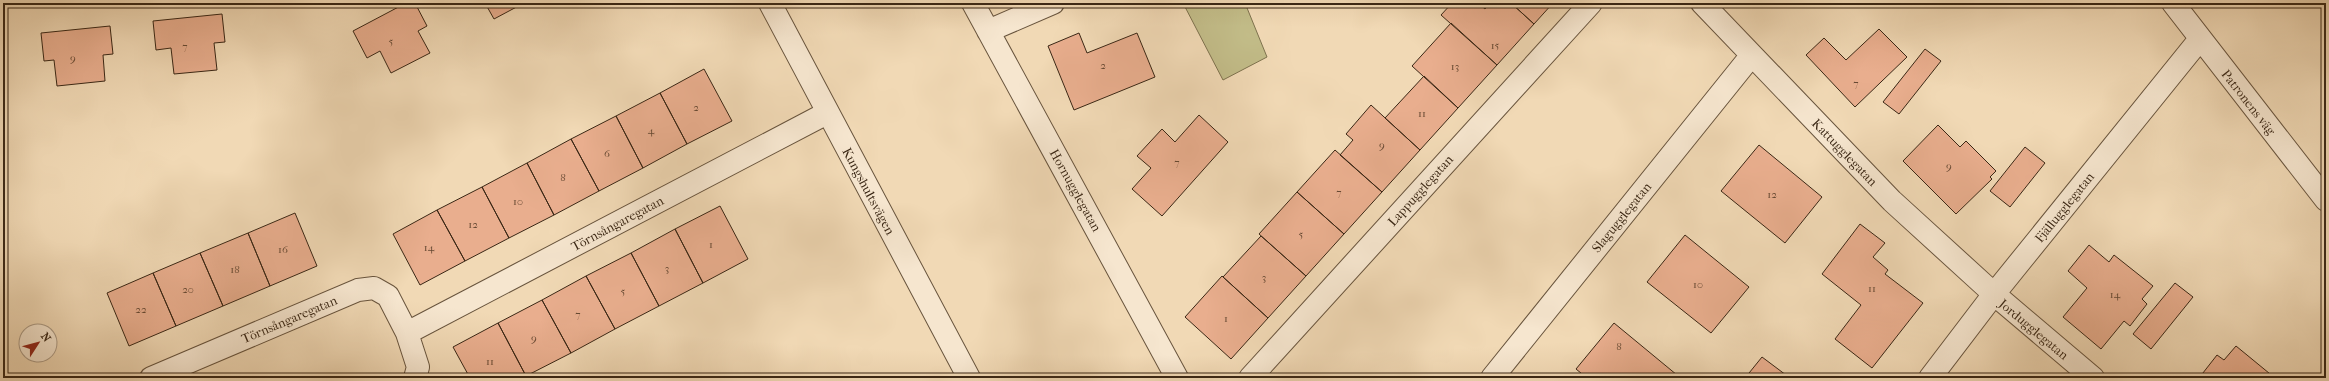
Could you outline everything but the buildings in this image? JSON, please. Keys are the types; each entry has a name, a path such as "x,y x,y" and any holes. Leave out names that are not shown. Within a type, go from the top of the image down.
{"street":[{"name":"Kungshultsvägen","path":"770,3 827,114 969,378"},
{"name":"Hornugglegatan","path":"973,3 1177,378"},
{"path":"988,31 1053,3"},
{"name":"Lappugglegatan","path":"1250,378 1591,3"},
{"name":"Kattugglegatan","path":"1702,3 1751,56 1892,201 1994,294"},
{"name":"Patronens väg","path":"2173,3 2326,200"},
{"name":"Fjällugglegatan","path":"1930,378 1994,294 2200,39"},
{"name":"Slagugglegatan","path":"1492,378 1751,56"},
{"name":"Törnsångaregatan","path":"408,332 827,114"},
{"name":"Törnsångaregatan","path":"151,378 358,290 374,288 388,296 408,332 418,367 415,378"},
{"name":"Jordugglegatan","path":"1994,294 2093,378"}],"shaded area":[{"path":"1183,3 1245,3 1267,57 1223,80"}]}
